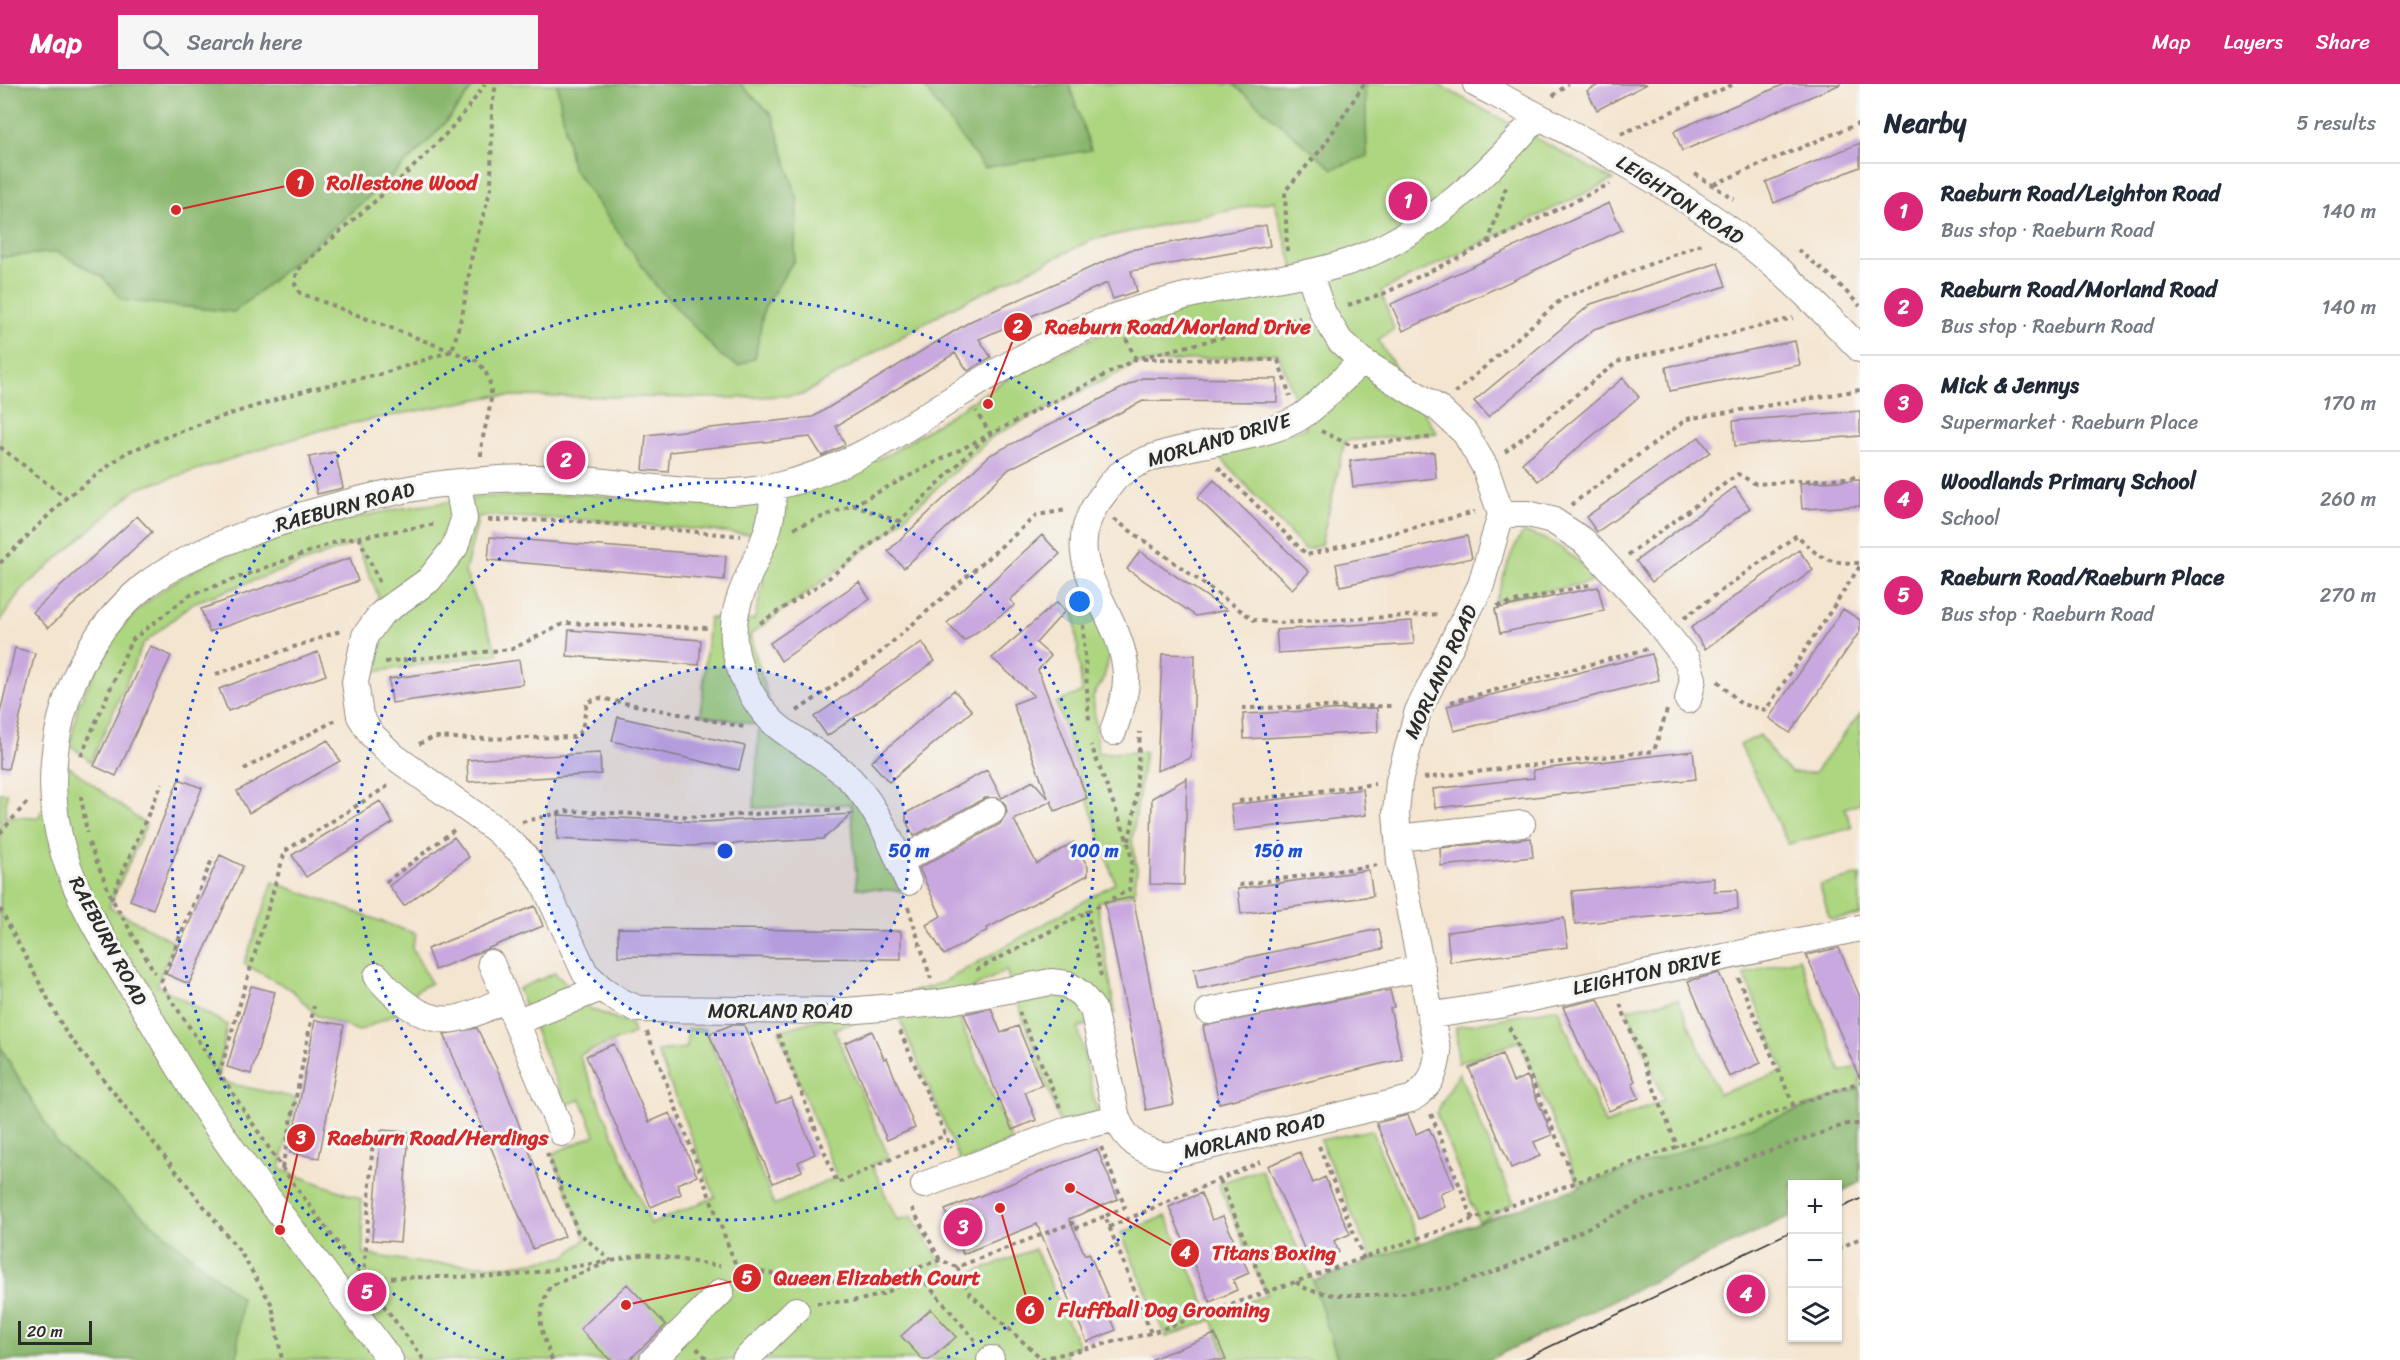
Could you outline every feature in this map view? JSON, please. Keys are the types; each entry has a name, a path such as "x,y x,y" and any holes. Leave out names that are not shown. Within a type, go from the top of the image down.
{"street":[{"name":"LEIGHTON ROAD","path":"1476,84 1638,170 1733,232 1823,311 1860,349"},
{"name":"RAEBURN ROAD","path":"390,1360 238,1156 185,1079 98,930 76,886 59,835 51,779 57,734 69,688 87,652 140,589 169,570 208,550 264,529 345,503 418,487 565,478 706,492 772,488 831,470 873,451 964,391 1031,353 1116,316 1212,290 1300,275 1351,261 1396,241 1435,214 1479,178 1538,116"},
{"path":"1300,275 1340,341 1362,361 1438,408 1465,433 1485,467 1500,510 1552,520 1584,541 1615,573 1687,660 1693,679 1688,700"},
{"name":"MORLAND DRIVE","path":"1098,731 1123,702 1126,674 1116,636 1087,573 1082,546 1085,523 1095,505 1119,475 1139,463 1268,431 1298,418 1362,361"},
{"name":"MORLAND ROAD","path":"469,483 464,519 455,547 429,580 381,614 365,636 357,665 358,709 371,734 392,755 495,829 523,854 543,882 585,972 601,988 620,1001 638,1009 769,1011 890,1008 939,1003 1051,982 1067,984 1081,994 1093,1009 1117,1118 1124,1135 1137,1146 1151,1153 1166,1156 1411,1099 1427,1089 1435,1072 1438,1053 1433,1015 1399,850 1399,782 1418,711 1481,585 1500,510"},
{"path":"772,488 774,506 767,539 745,580 736,610 735,634 740,673 756,701 776,724 829,758 852,781 871,808 904,872 992,811"},
{"path":"1399,850 1522,824"},
{"name":"LEIGHTON DRIVE","path":"1433,1015 1499,1005 1860,928"},
{"path":"491,963 562,1132"},
{"path":"1209,1011 1422,968"},
{"path":"377,976 389,991 406,1004 440,1019 453,1019 506,999"},
{"path":"516,1023 601,988"},
{"path":"924,1185 1081,1127 1117,1118"},
{"path":"653,1360 722,1292"},
{"path":"745,1360 796,1310"}],"path":[{"path":"469,483 481,435 489,414 491,389 488,372 477,361 300,293 295,284 297,271 429,153 473,102 485,84"},
{"path":"452,351 463,311 472,255 491,188 492,106 496,84"},
{"path":"1300,275 1286,242 1285,191 1323,147 1364,84"},
{"path":"1593,146 1734,84"},
{"path":"1714,184 1860,123"},
{"path":"80,759 131,641 188,596 341,540 464,519 576,521 767,539 853,505 1136,359 1323,313 1385,293 1638,170"},
{"path":"1487,244 1507,183"},
{"path":"1438,408 1563,298 1733,232"},
{"path":"1485,467 1617,362 1823,311"},
{"path":"0,563 66,498 127,452 211,420 310,389 381,374 452,351"},
{"path":"1136,359 1278,360 1298,418 1352,446 1465,433"},
{"path":"1552,520 1687,419 1860,390"},
{"path":"357,665 512,649 566,622 735,634 825,581 899,522 990,434"},
{"path":"0,447 66,498"},
{"path":"1198,447 1307,555 1500,510"},
{"path":"392,755 434,737 472,739 574,737 582,730 587,702 600,698 744,727 762,737 776,724 874,658 1037,515 1095,505 1254,620 1278,623 1468,612 1615,573 1738,474 1756,483 1860,477"},
{"path":"853,505 899,522"},
{"path":"1665,631 1797,536 1817,556 1839,563 1860,564"},
{"path":"359,537 391,607"},
{"path":"1687,660 1710,672 1741,704 1766,710 1860,564"},
{"path":"966,975 1129,890 1132,861 1128,842 1091,749 1098,731 1083,619"},
{"path":"216,674 352,627 365,636"},
{"path":"1239,801 1654,751 1670,702 1688,700"},
{"path":"244,769 358,709"},
{"path":"1128,842 1136,808 1140,730"},
{"path":"219,1076 285,851 414,770"},
{"path":"0,833 51,779"},
{"path":"112,899 162,783"},
{"path":"79,785 87,838 112,899 160,982 219,1076 282,1168 424,1360"},
{"path":"495,829 567,811 701,817 871,808"},
{"path":"386,882 475,814"},
{"path":"1239,885 1399,850"},
{"path":"160,982 213,856"},
{"path":"904,872 904,894 939,1003"},
{"path":"76,886 112,899"},
{"path":"0,909 64,1031 241,1253 272,1305 282,1360"},
{"path":"1087,910 1108,1005 1093,1009"},
{"path":"1731,955 1736,974 1793,1104"},
{"path":"1610,980 1678,1148"},
{"path":"957,1267 1072,1223 1074,1229 1125,1207 1009,990"},
{"path":"1499,1005 1576,1183"},
{"path":"282,1168 314,1006"},
{"path":"890,1008 961,1170"},
{"path":"638,1009 739,1270 735,1281 722,1292"},
{"path":"769,1011 837,1183 946,1135"},
{"path":"924,1185 905,1194 940,1260 957,1267 970,1294 1042,1360 1151,1333 1860,1082"},
{"path":"1423,1092 1473,1219"},
{"path":"1309,1123 1364,1259"},
{"path":"1295,1282 1308,1290 1335,1295 1385,1295 1447,1288 1507,1267 1643,1201 1680,1189 1749,1158 1847,1124 1860,1124"},
{"path":"562,1132 542,1140 578,1232 611,1261"},
{"path":"364,1277 373,1137"},
{"path":"1109,1227 1262,1161"},
{"path":"1220,1180 1266,1292"},
{"path":"1105,1216 1151,1333"},
{"path":"1842,1247 1860,1238"},
{"path":"340,1291 364,1277 510,1276 645,1254 739,1270 866,1285 940,1260"},
{"path":"552,1360 543,1335 539,1310 550,1286 611,1261"},
{"path":"796,1310 809,1304 858,1300 894,1289 912,1269"},
{"path":"912,1269 991,1359"}],"green space":[{"path":"0,84 475,84 448,119 402,167 234,312 122,300 103,277 58,252 0,257"},
{"path":"475,84 557,84 572,167 657,287 755,358 764,308 794,260 798,201 772,115 740,84 1233,84 1333,168 1367,155 1365,84 1437,84 1613,180 1381,291 1394,329 1378,340 1437,433 1345,441 1321,545 1305,550 1217,454 1306,428 1278,353 1136,364 993,436 889,532 750,635 775,723 876,803 903,891 857,888 851,804 754,808 759,725 701,715 709,618 754,620 763,585 757,535 592,520 479,516 465,572 498,654 371,672 378,595 356,543 193,603 143,644 91,762 70,745 78,705 113,636 141,607 172,583 206,563 298,530 397,509 485,497 585,494 686,506 799,495 893,452 1019,371 1126,323 1296,276 1274,201 1092,240 949,309 802,395 731,398 494,396 328,428 137,489 20,591 0,622 0,257 58,252 103,277 122,300 234,312 402,167 448,119"},
{"path":"557,84 740,84 772,115 798,201 794,260 764,308 755,358 738,366 721,356 657,287 572,167"},
{"path":"924,84 1069,84 1091,150 984,168 926,90"},
{"path":"1233,84 1365,84 1367,156 1333,169"},
{"path":"1524,533 1535,535 1555,545 1600,580 1495,602 1511,555"},
{"path":"1073,600 1094,600 1111,650 1103,681 1093,696 1098,753 1145,752 1132,841 1137,869 1134,894 1097,902 1115,1013 1078,1028 1097,1112 1060,1123 1006,970 951,1000 1012,1141 961,1163 896,1010 834,1029 889,1158 872,1165 897,1220 912,1216 952,1281 1035,1249 1079,1346 1065,1351 1068,1360 406,1360 393,1345 397,1360 237,1360 241,1298 58,1145 0,1046 0,793 7,793 5,817 38,818 67,765 146,825 109,907 174,942 157,985 227,1025 217,1081 296,1098 280,1169 361,1199 364,1254 422,1263 507,1266 564,1257 586,1239 552,1154 595,1135 581,1099 566,1105 518,989 555,973 591,1009 632,1025 634,1034 579,1055 651,1224 715,1197 657,1051 687,1048 687,1029 705,1029 774,1205 837,1177 779,1031 942,983 1115,883 1056,703 1082,692"},
{"path":"1860,714 1860,804 1845,808 1852,828 1788,844 1740,745 1760,735 1778,761 1792,773 1814,773"},
{"path":"1860,875 1860,915 1832,919 1829,917 1820,885"},
{"path":"273,882 416,934 412,948 431,983 417,990 400,1012 359,1031 316,1015 292,990 244,964"},
{"path":"1799,958 1841,1072 1860,1065 1860,1088 1580,1187 1520,1041 1458,1063 1456,1027 1558,1008 1605,1124 1664,1100 1627,1009 1678,999 1719,1094 1784,1071 1744,974"},
{"path":"0,1046 58,1145 241,1298 237,1360 0,1360"},
{"path":"1459,1073 1514,1203 1479,1222 1436,1113"},
{"path":"1860,1088 1860,1182 1842,1191 1842,1180 1788,1180 1788,1217 1488,1360 1338,1360 1313,1281"},
{"path":"1371,1130 1420,1243 1372,1260 1320,1140"},
{"path":"1261,1169 1313,1281 1338,1360 1228,1360 1212,1320 1166,1337 1121,1233 1166,1216 1210,1314 1267,1295 1218,1184"}],"building":[{"path":"1600,84 1647,84 1597,110 1587,91"},
{"path":"1785,84 1841,84 1682,151 1674,131"},
{"path":"1860,143 1860,167 1774,203 1766,182"},
{"path":"1609,203 1622,230 1403,331 1391,304"},
{"path":"1266,225 1270,246 1131,271 1137,291 1113,299 1107,283 979,339 991,357 968,371 955,353 836,426 845,445 822,456 810,437 670,452 668,472 643,470 646,435 813,417 971,321 1130,250"},
{"path":"1718,263 1726,286 1594,329 1488,417 1474,401 1591,304"},
{"path":"1795,341 1800,365 1670,391 1666,367"},
{"path":"1142,378 1277,379 1277,402 1143,401 1009,469 904,568 888,551 990,455"},
{"path":"1623,378 1639,397 1538,481 1522,463"},
{"path":"1860,411 1860,436 1735,446 1733,421"},
{"path":"1699,437 1710,452 1597,532 1586,517"},
{"path":"335,452 343,488 317,494 309,457"},
{"path":"1434,452 1436,478 1353,487 1350,461"},
{"path":"1214,480 1309,572 1292,589 1197,498"},
{"path":"1860,480 1860,506 1802,509 1800,483"},
{"path":"1735,487 1750,508 1652,582 1636,561"},
{"path":"137,516 152,532 48,628 33,612"},
{"path":"1042,535 1060,554 1010,600 1015,605 964,641 947,623"},
{"path":"1467,536 1472,558 1340,586 1336,564"},
{"path":"490,537 726,556 724,580 488,560"},
{"path":"1799,550 1813,570 1705,649 1691,628"},
{"path":"1140,551 1227,610 1196,616 1127,569"},
{"path":"350,558 358,581 209,632 201,609"},
{"path":"859,582 870,599 781,661 770,643"},
{"path":"1598,587 1604,611 1500,633 1495,609"},
{"path":"1057,602 1065,611 1036,643 1051,656 1038,670 1087,798 1055,811 1051,801 1014,820 1037,864 1074,842 1088,867 1088,875 987,928 988,930 944,955 926,925 941,916 919,868 1000,824 1007,812 1005,804 999,798 985,798 914,836 906,821 906,813 987,770 1002,798 1033,781 1048,798 1013,704 1034,696 992,658"},
{"path":"1843,609 1860,620 1860,631 1790,733 1769,718"},
{"path":"1412,621 1414,644 1278,653 1276,630"},
{"path":"569,630 701,640 699,665 567,656"},
{"path":"922,642 935,661 827,736 814,717"},
{"path":"150,646 171,656 116,776 94,766"},
{"path":"15,648 35,653 8,769 0,768 0,713"},
{"path":"318,652 326,675 228,711 219,689"},
{"path":"1162,654 1195,655 1194,703 1191,758 1157,771"},
{"path":"1652,654 1659,680 1454,731 1447,706"},
{"path":"519,660 523,684 392,703 389,679"},
{"path":"954,690 972,711 889,782 871,762"},
{"path":"1377,708 1378,732 1244,739 1243,714"},
{"path":"618,717 745,746 739,770 612,741"},
{"path":"328,740 340,761 249,813 237,791"},
{"path":"1693,751 1696,779 1435,808 1433,789 1534,778 1533,770"},
{"path":"600,753 601,774 468,782 467,760"},
{"path":"1187,778 1184,885 1150,884 1152,798"},
{"path":"179,779 202,788 153,909 130,900"},
{"path":"1363,789 1366,815 1234,831 1231,805"},
{"path":"380,801 393,823 306,877 292,855"},
{"path":"852,814 823,839 692,846 557,839 558,815 702,822"},
{"path":"454,837 469,857 404,906 389,886"},
{"path":"1531,838 1533,857 1441,866 1440,848"},
{"path":"220,855 243,866 189,984 166,974"},
{"path":"1369,870 1373,896 1241,914 1238,889"},
{"path":"1714,878 1714,891 1737,890 1738,909 1575,924 1572,891"},
{"path":"1133,897 1174,1104 1146,1110 1105,903"},
{"path":"535,906 543,926 435,970 427,949"},
{"path":"1564,918 1568,947 1450,962 1447,932"},
{"path":"618,928 901,931 901,959 618,956"},
{"path":"1379,929 1383,949 1198,989 1194,969"},
{"path":"1839,948 1860,997 1860,1079 1806,955"},
{"path":"1719,973 1761,1063 1729,1077 1688,981"},
{"path":"251,986 275,992 251,1074 227,1067"},
{"path":"1390,990 1394,1007 1390,1008 1402,1059 1219,1103 1203,1026"},
{"path":"1598,999 1635,1081 1632,1083 1639,1098 1609,1111 1563,1007"},
{"path":"991,1008 1001,1033 1018,1026 1042,1085 1025,1092 1036,1120 1012,1130 964,1014"},
{"path":"315,1020 344,1025 319,1158 290,1153"},
{"path":"731,1025 744,1025 776,1103 791,1097 815,1154 798,1162 802,1171 773,1183 709,1034"},
{"path":"477,1028 500,1075 543,1187 565,1236 533,1249 444,1034"},
{"path":"872,1031 884,1059 887,1058 915,1128 887,1140 845,1043"},
{"path":"614,1044 649,1122 670,1113 697,1176 677,1184 681,1194 651,1207 586,1056"},
{"path":"1502,1054 1513,1082 1527,1076 1552,1135 1534,1142 1540,1156 1511,1168 1469,1068"},
{"path":"1408,1115 1416,1134 1429,1128 1455,1188 1440,1194 1445,1207 1418,1219 1376,1123"},
{"path":"381,1130 409,1132 400,1242 372,1240"},
{"path":"1097,1149 1118,1199 1069,1219 1085,1255 1089,1253 1114,1311 1109,1314 1116,1330 1087,1342 1037,1224 963,1254 945,1210"},
{"path":"1300,1152 1313,1183 1325,1177 1350,1234 1334,1241 1339,1252 1311,1264 1268,1166"},
{"path":"1201,1193 1212,1220 1223,1216 1249,1273 1233,1280 1237,1290 1210,1302 1169,1207"},
{"path":"627,1284 666,1325 629,1360 610,1360 580,1329"},
{"path":"931,1309 956,1337 929,1360 923,1360 901,1336"},
{"path":"1215,1334 1226,1360 1152,1360 1152,1359"}],"tram line":[{"path":"1842,1207 1860,1199"},
{"path":"1522,1360 1788,1233"}],"place":[{"name":"Raeburn Road/Leighton Road","path":"1408,201"},
{"name":"Rollestone Wood","path":"176,210"},
{"name":"Raeburn Road/Morland Drive","path":"988,404"},
{"name":"Raeburn Road/Morland Road","path":"566,460"},
{"name":"Titans Boxing","path":"1070,1188"},
{"name":"Fluffball Dog Grooming","path":"1000,1208"},
{"name":"Mick & Jennys","path":"963,1227"},
{"name":"Raeburn Road/Herdings","path":"280,1230"},
{"name":"Raeburn Road/Raeburn Place","path":"367,1292"},
{"name":"Woodlands Primary School","path":"1746,1294"},
{"name":"Queen Elizabeth Court","path":"626,1305"}]}
